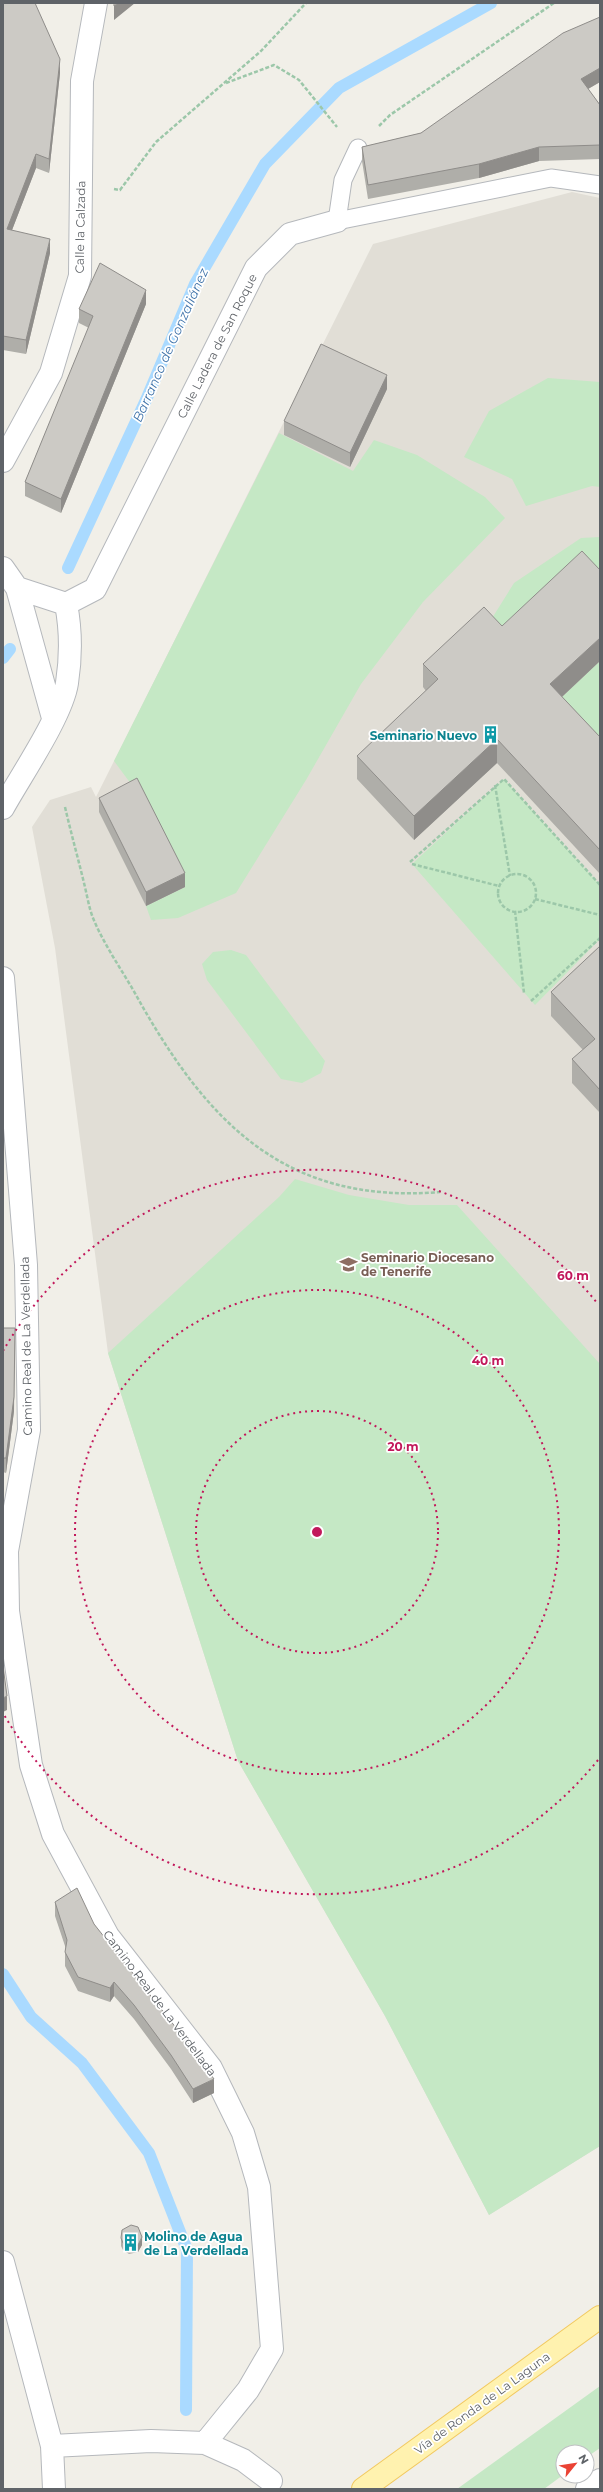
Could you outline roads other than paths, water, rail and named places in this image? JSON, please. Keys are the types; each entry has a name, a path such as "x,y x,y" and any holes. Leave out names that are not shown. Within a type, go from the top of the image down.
{"main road":[{"name":"Vía de Ronda de La Laguna","path":"363,2489 600,2317"}],"street":[{"name":"Calle la Calzada","path":"3,461 51,373 80,276 82,81 96,3"},
{"name":"Calle Ladera de San Roque","path":"66,604 95,589 256,268 290,234 336,221"},
{"path":"3,568 53,718"},
{"path":"3,808 53,718 67,684 71,629 66,604 10,591"},
{"name":"Camino Real de La Verdellada","path":"3,978 26,1265 29,1430 8,1551 8,1611 31,1765 53,1834 108,1936 211,2068 243,2133 259,2187 272,2349 248,2390 205,2443"},
{"path":"3,2262 52,2446 54,2489"},
{"path":"52,2446 151,2441 205,2443 242,2460 271,2482"},
{"path":"587,2489 600,2480"}],"lane":[{"path":"336,221 343,180 358,148"},
{"name":"Calle Ladera de San Roque","path":"336,221 551,178 600,185"}],"waterway":[{"name":"Barranco de Gonzaliánez","path":"68,568 146,400 195,284 265,164 339,88 491,3"},
{"name":"Barranco de Gonzaliánez","path":"3,658 10,649"},
{"name":"Barranco de Gonzaliánez","path":"3,1974 31,2017 82,2063 149,2153 187,2250 186,2410"}],"place":[{"name":"Seminario Nuevo","path":"490,735"},
{"name":"Seminario Diocesano de Tenerife","path":"348,1264"},
{"name":"Molino de Agua de La Verdellada","path":"131,2243"}]}
